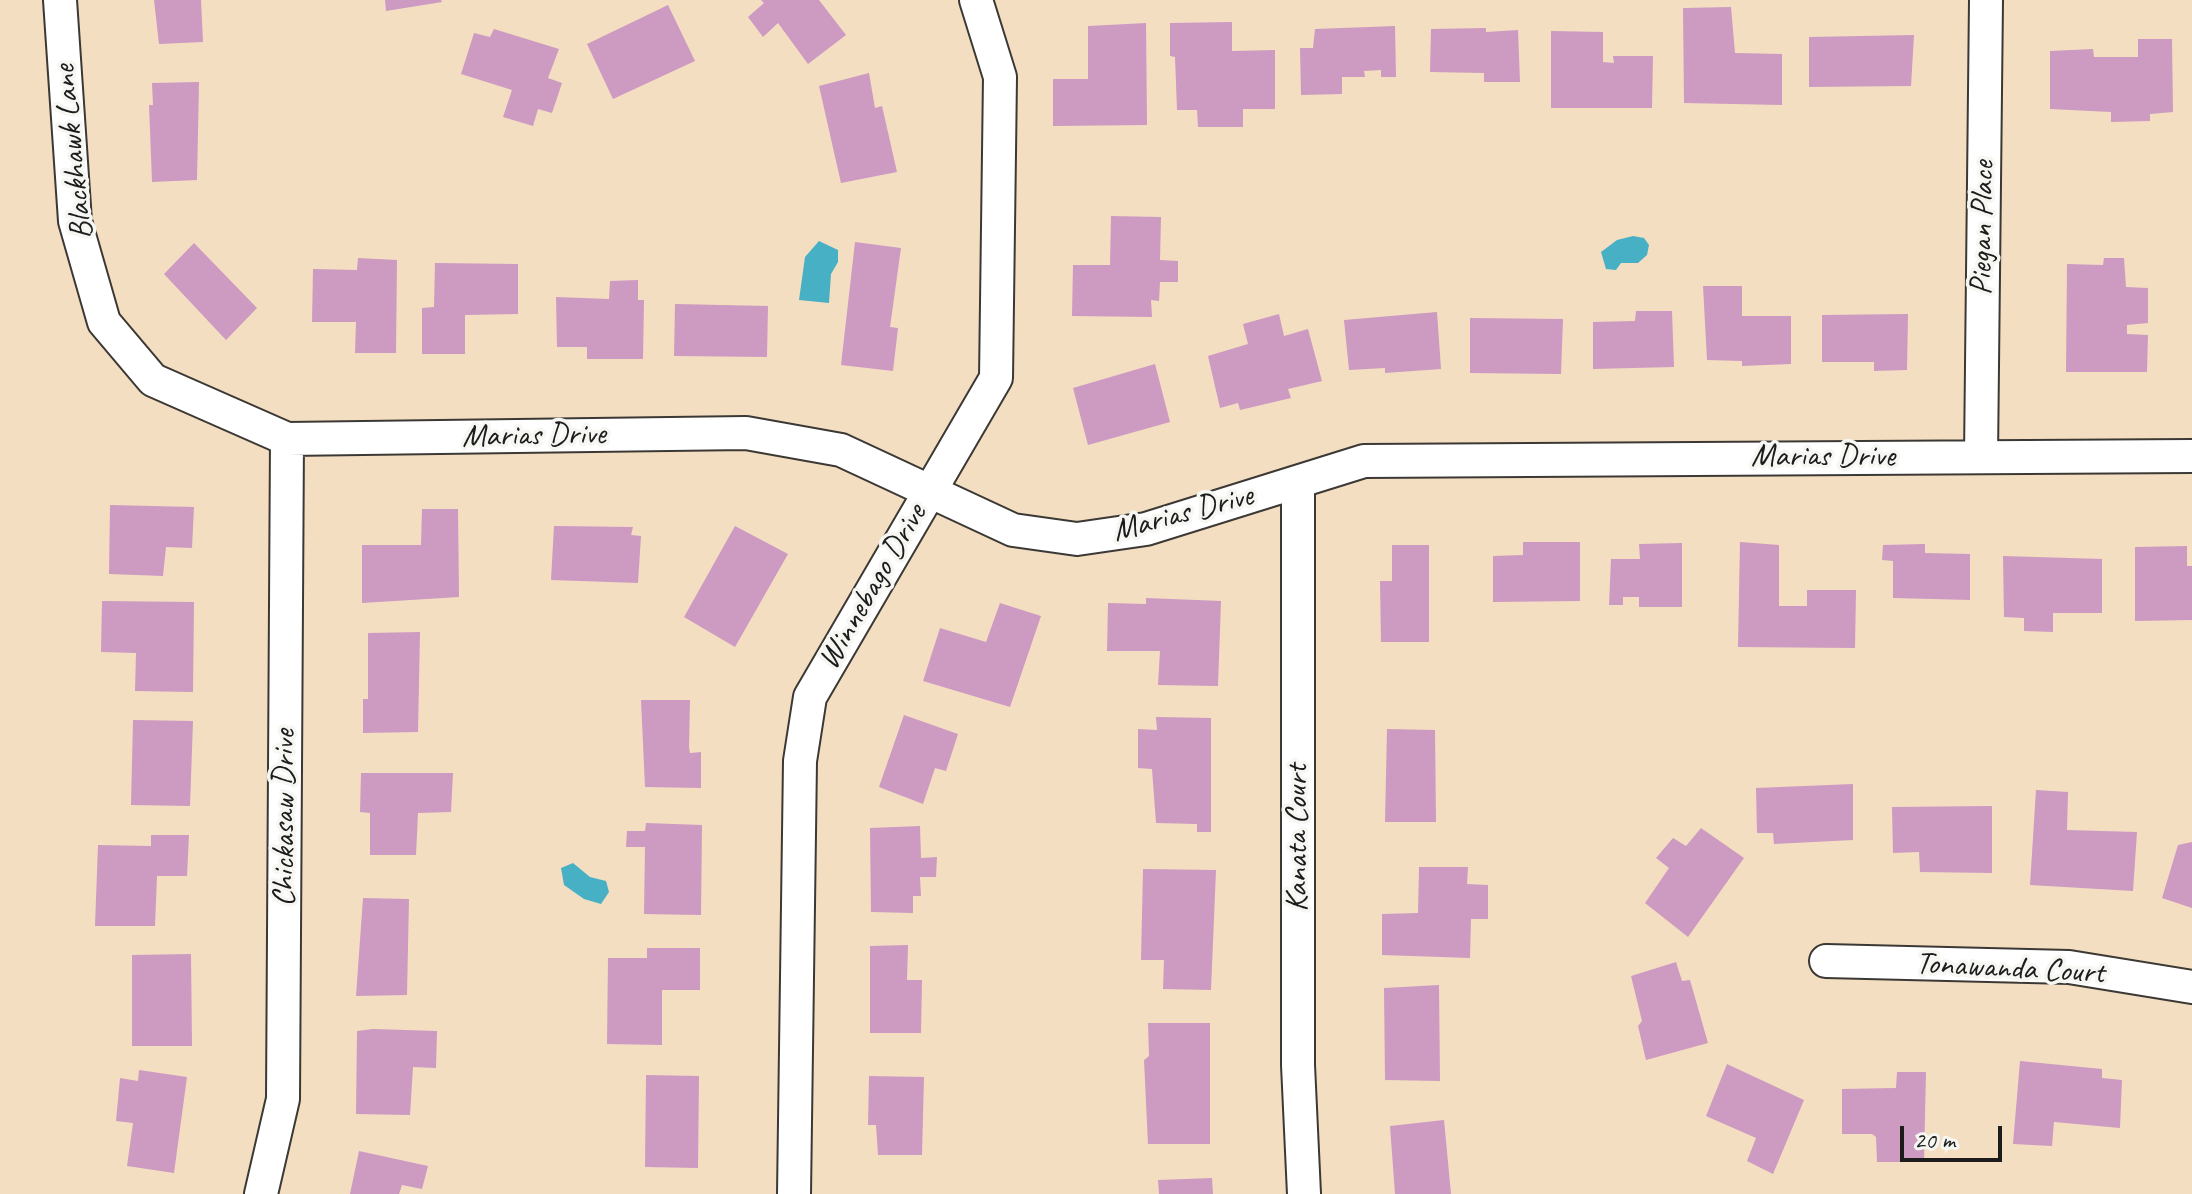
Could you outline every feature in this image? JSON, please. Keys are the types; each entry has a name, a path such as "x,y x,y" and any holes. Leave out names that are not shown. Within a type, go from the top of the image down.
{"street":[{"name":"Blackhawk Lane","path":"60,0 75,221 104,322 153,380"},
{"name":"Winnebago Drive","path":"794,1194 800,761 810,697 927,491 996,378 1000,77 976,0"},
{"name":"Piegan Place","path":"1981,457 1986,0"},
{"name":"Marias Drive","path":"153,380 287,439 746,433 841,450 1013,530 1077,539 1146,529 1364,461 1419,458 2192,456"},
{"name":"Chickasaw Drive","path":"261,1194 283,1099 287,439"},
{"name":"Kanata Court","path":"1298,482 1298,1065 1304,1194"},
{"name":"Tonawanda Court","path":"1826,961 2069,967 2192,987"}],"water":[{"path":"1633,236 1644,238 1649,245 1647,255 1638,263 1621,263 1616,270 1606,269 1601,252 1617,240"},
{"path":"819,241 838,250 838,262 831,274 829,303 799,300 805,257"},
{"path":"573,863 590,877 606,881 609,892 601,904 584,899 564,885 561,868"}],"building":[{"path":"154,0 201,0 203,42 159,44"},
{"path":"385,0 441,0 442,2 386,11"},
{"path":"761,0 819,0 846,35 808,64 778,23 763,37 748,17 764,3"},
{"path":"668,5 695,61 613,99 587,44"},
{"path":"1731,7 1735,53 1782,54 1782,105 1684,103 1683,8"},
{"path":"1232,22 1232,51 1275,50 1275,109 1243,109 1243,127 1198,127 1197,110 1177,110 1175,57 1170,56 1170,23"},
{"path":"1146,23 1147,125 1053,126 1053,79 1088,79 1088,26"},
{"path":"1395,26 1396,77 1381,77 1381,70 1364,71 1365,77 1342,77 1342,94 1301,95 1300,48 1313,48 1315,29"},
{"path":"1486,28 1486,32 1518,30 1520,82 1484,82 1484,73 1430,72 1431,29"},
{"path":"494,29 559,49 548,78 562,83 552,113 538,109 533,126 503,117 512,90 461,74 474,33 490,37"},
{"path":"1551,31 1603,32 1603,62 1614,63 1613,56 1653,56 1652,108 1551,108"},
{"path":"1914,35 1911,86 1809,87 1809,37"},
{"path":"2138,39 2172,39 2173,112 2150,114 2150,121 2111,122 2111,112 2050,109 2050,51 2093,49 2094,57 2138,57"},
{"path":"869,73 875,108 882,106 897,172 841,183 819,86"},
{"path":"199,82 197,180 152,182 149,105 153,105 152,83"},
{"path":"1111,216 1161,217 1160,260 1178,261 1178,282 1160,282 1159,301 1151,300 1152,317 1072,316 1073,265 1110,265"},
{"path":"855,242 901,248 890,327 898,328 893,371 841,365"},
{"path":"194,243 257,308 226,340 164,274"},
{"path":"358,258 397,260 396,353 355,353 356,322 312,322 313,269 357,270"},
{"path":"2104,258 2124,258 2126,287 2148,288 2148,323 2127,325 2127,334 2148,335 2147,372 2066,372 2067,264 2103,265"},
{"path":"435,263 518,264 518,314 465,315 465,354 422,354 422,308 434,307"},
{"path":"638,280 638,300 644,300 643,359 587,359 587,347 557,347 556,297 609,299 610,281"},
{"path":"1703,286 1742,286 1742,316 1791,316 1791,364 1742,366 1742,361 1707,360"},
{"path":"675,304 768,306 767,357 674,356"},
{"path":"1636,311 1672,311 1674,367 1593,369 1593,322 1635,321"},
{"path":"1437,312 1441,369 1385,373 1385,368 1349,370 1344,320"},
{"path":"1279,314 1284,336 1308,329 1322,381 1288,389 1291,398 1240,410 1238,403 1220,408 1208,356 1248,344 1243,324"},
{"path":"1908,314 1907,370 1874,371 1874,362 1822,362 1822,315"},
{"path":"1470,318 1563,319 1561,374 1470,373"},
{"path":"1155,364 1170,422 1088,445 1073,388"},
{"path":"110,505 194,507 192,548 166,547 163,576 109,574"},
{"path":"422,509 458,509 459,597 362,603 362,545 421,545"},
{"path":"554,526 633,527 631,535 641,536 638,583 551,580"},
{"path":"735,526 788,554 735,647 684,617"},
{"path":"1523,542 1580,542 1580,601 1493,602 1493,556 1523,555"},
{"path":"1740,542 1779,545 1779,606 1807,606 1807,590 1856,590 1855,648 1738,647"},
{"path":"1682,543 1682,607 1639,607 1639,597 1623,597 1623,605 1609,605 1611,559 1640,559 1639,544"},
{"path":"1925,544 1925,553 1970,554 1970,600 1893,598 1893,561 1882,560 1883,545"},
{"path":"1392,545 1429,545 1429,642 1381,642 1380,581 1392,581"},
{"path":"2187,546 2187,566 2192,566 2192,620 2135,621 2135,547"},
{"path":"2003,556 2102,559 2102,613 2053,613 2053,632 2024,631 2024,618 2004,617"},
{"path":"1146,598 1221,601 1218,686 1158,685 1160,651 1107,651 1108,603 1146,604"},
{"path":"102,601 194,602 193,692 135,691 136,653 101,652"},
{"path":"1000,603 1041,616 1010,707 923,681 940,628 986,642"},
{"path":"420,632 418,732 363,733 363,699 368,699 368,633"},
{"path":"641,700 690,700 689,747 690,753 701,752 701,788 645,787"},
{"path":"904,715 958,734 946,771 935,768 923,804 879,787"},
{"path":"1156,717 1211,718 1211,832 1197,832 1197,824 1156,823 1152,769 1138,768 1138,729 1157,730"},
{"path":"133,720 193,721 190,806 131,805"},
{"path":"1387,729 1435,730 1436,822 1385,822"},
{"path":"361,773 453,773 451,812 418,813 416,855 370,855 370,813 360,812"},
{"path":"1853,784 1853,840 1774,844 1773,833 1757,833 1756,788"},
{"path":"2036,790 2068,792 2067,830 2137,832 2133,891 2030,885"},
{"path":"1992,806 1992,873 1920,872 1919,852 1893,853 1892,807"},
{"path":"646,823 702,825 701,915 644,914 645,847 626,847 627,831 645,831"},
{"path":"920,826 921,858 937,857 936,877 920,877 921,896 913,896 913,913 871,912 870,828"},
{"path":"1701,828 1744,858 1688,937 1645,903 1669,868 1656,858 1673,838 1686,846"},
{"path":"151,835 189,835 187,876 157,876 155,926 95,926 98,845 151,846"},
{"path":"2192,842 2192,908 2162,898 2178,845"},
{"path":"1419,867 1468,867 1467,884 1488,885 1488,919 1471,919 1470,958 1382,955 1382,914 1418,913"},
{"path":"1143,869 1216,870 1211,990 1163,989 1164,960 1141,960"},
{"path":"363,898 409,899 407,995 356,996"},
{"path":"908,945 907,980 922,980 921,1033 870,1033 870,946"},
{"path":"647,948 700,948 700,990 662,990 662,1045 607,1044 608,958 647,958"},
{"path":"191,954 192,1046 132,1046 132,955"},
{"path":"1676,962 1682,981 1690,980 1708,1043 1646,1060 1638,1026 1642,1021 1631,976"},
{"path":"1439,985 1440,1081 1385,1080 1384,988"},
{"path":"1148,1023 1210,1023 1210,1144 1148,1144 1144,1060 1149,1056"},
{"path":"357,1031 437,1031 436,1068 413,1067 410,1115 356,1114"},
{"path":"2020,1061 2102,1069 2102,1078 2122,1080 2120,1128 2054,1122 2052,1146 2013,1144"},
{"path":"1727,1064 1804,1100 1773,1174 1747,1161 1756,1138 1706,1116"},
{"path":"139,1070 187,1077 174,1173 127,1166 133,1123 116,1121 120,1078 138,1081"},
{"path":"1897,1072 1926,1072 1924,1162 1877,1162 1876,1137 1872,1134 1842,1134 1842,1089 1896,1088"},
{"path":"646,1075 699,1076 698,1168 645,1167"},
{"path":"869,1076 924,1077 922,1155 878,1155 876,1125 868,1125"},
{"path":"1444,1120 1451,1194 1395,1194 1390,1126"},
{"path":"359,1151 428,1166 422,1189 402,1185 399,1194 350,1194"},
{"path":"1212,1178 1213,1194 1159,1194 1158,1180"}]}
